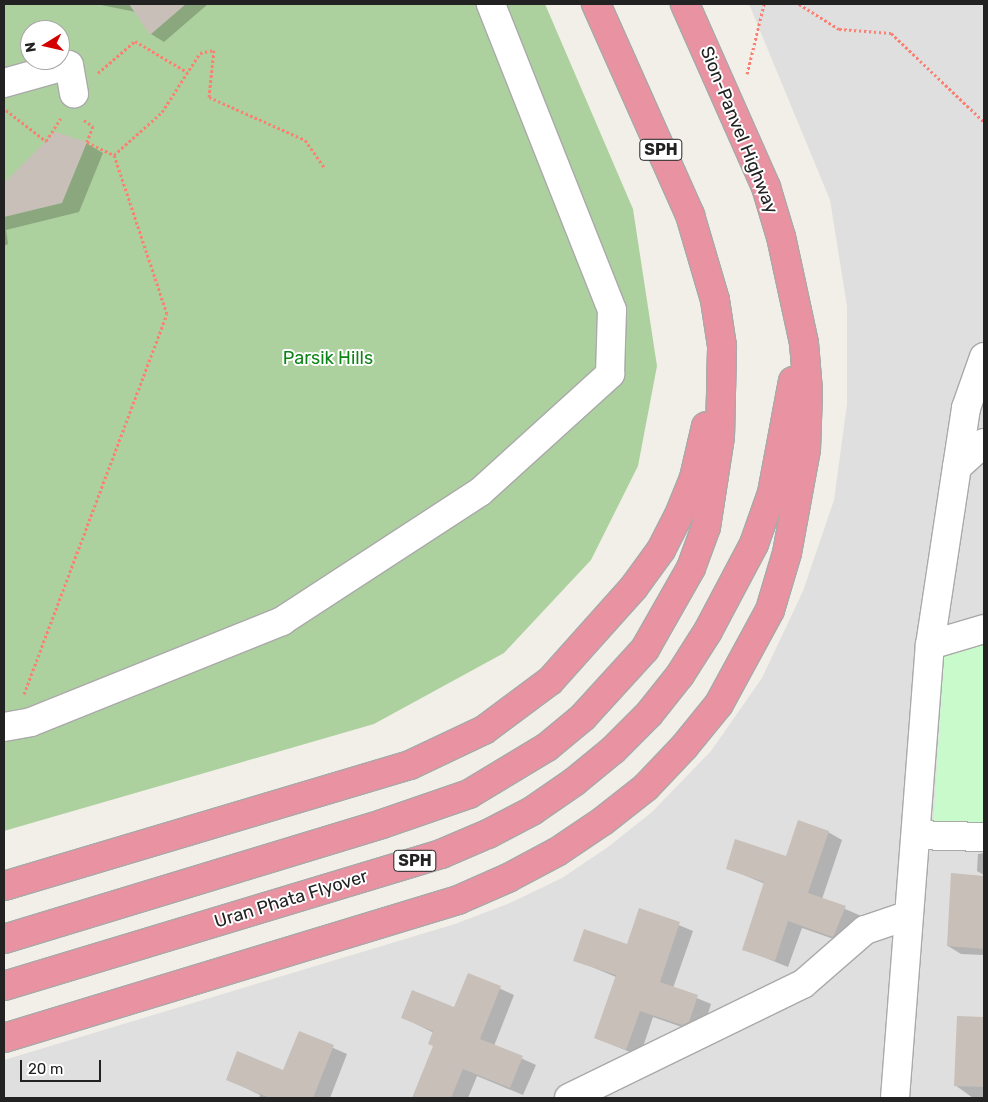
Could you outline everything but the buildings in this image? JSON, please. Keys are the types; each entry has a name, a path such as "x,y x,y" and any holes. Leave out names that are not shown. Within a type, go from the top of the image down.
{"highway":[{"name":"SPH","path":"4,940 425,811 468,794 509,772 562,735 615,684 645,649 691,568 706,527 720,437 722,346 715,300 690,215 596,4"},
{"name":"Sion-Panvel Highway","path":"685,4 766,187 792,288"},
{"path":"4,1038 458,900 557,852 603,821 646,786 684,747 720,704 770,610 799,501 806,449 808,391 804,343 792,288"},
{"name":"Uran Phata Flyover","path":"4,986 441,854 488,834 532,811 594,766 649,714 680,675 754,544 772,493 784,443 793,390 795,344 792,288"},
{"path":"4,886 410,766 484,730 538,692 580,652 634,587 660,550 679,515 694,478 705,435 715,347 715,300"}],"street":[{"path":"8,726 31,722 282,621 480,492 610,374 612,310 492,4"},
{"path":"4,83 69,65 73,108"},
{"path":"895,1098 930,646 966,408 984,357"},
{"path":"957,467 984,443"},
{"path":"930,646 984,629"},
{"path":"916,835 984,837"},
{"path":"570,1098 803,984 865,930 909,915"}],"path":[{"path":"736,118 764,4"},
{"path":"799,4 839,29 891,33 984,122"},
{"path":"4,108 46,141 73,108 135,41 187,72"},
{"path":"114,155 162,112 200,53 214,50 209,98 305,140 325,169"},
{"path":"8,726 168,314 114,155 87,142 93,126 73,108"}],"shaded area":[{"path":"749,4 984,4 984,1098 4,1098 4,1060 455,924 510,903 562,878 608,847 652,812 711,751 762,678 803,591 834,500 847,404 847,306 830,200"}],"green space":[{"name":"Parsik Hills","path":"4,4 545,4 633,209 657,366 638,466 591,560 504,653 374,724 4,831"},
{"path":"984,641 984,829 933,827 944,655"}]}
